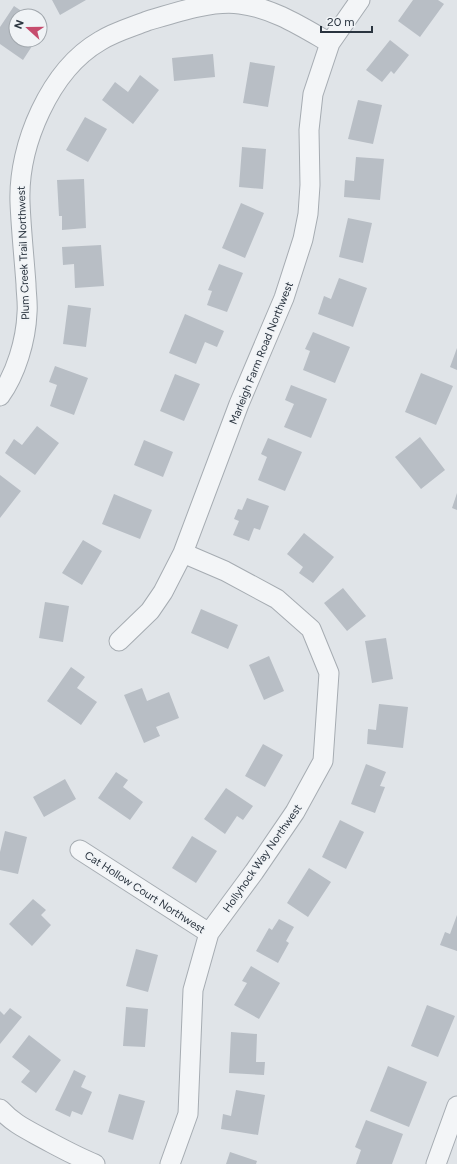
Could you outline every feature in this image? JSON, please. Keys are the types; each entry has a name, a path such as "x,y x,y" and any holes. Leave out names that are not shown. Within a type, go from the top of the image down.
{"street":[{"name":"Marleigh Farm Road Northwest","path":"119,641 150,611 163,592 183,553 239,404 284,298 303,239 308,214 310,185 309,130 313,94 330,42 360,0"},
{"name":"Plum Creek Trail Northwest","path":"0,396 13,375 24,337 27,312 24,241 20,200 21,180 29,138 48,97 58,80 77,59 100,41 134,26 177,12 220,4 240,4 260,8 286,18 330,42"},
{"name":"Hollyhock Way Northwest","path":"170,1164 188,1114 193,990 209,933 254,872 295,812 323,761 329,673 311,629 277,598 225,571 183,553"},
{"name":"Cat Hollow Court Northwest","path":"80,850 209,933"},
{"path":"436,1164 457,1106"},
{"path":"0,1109 22,1128 77,1157 94,1164"}],"building":[{"path":"52,0 86,0 60,15"},
{"path":"413,0 438,0 444,4 420,37 398,21"},
{"path":"8,15 8,48 31,48 23,60 0,44 0,27"},
{"path":"390,40 409,55 394,74 391,71 382,82 366,70"},
{"path":"213,54 215,77 174,81 172,58"},
{"path":"250,62 275,66 268,107 243,103"},
{"path":"140,75 159,90 133,124 102,100 115,82 128,92"},
{"path":"358,100 382,105 373,144 348,139"},
{"path":"85,117 107,129 88,162 66,150"},
{"path":"242,147 266,149 263,189 239,187"},
{"path":"356,157 384,159 380,200 344,197 345,180 354,181"},
{"path":"84,179 86,228 62,230 62,216 59,216 57,180"},
{"path":"241,203 264,213 245,258 222,248"},
{"path":"348,218 372,223 363,263 339,257"},
{"path":"101,245 104,286 75,288 74,264 63,265 62,247"},
{"path":"219,264 243,273 227,312 207,305 212,291 208,290"},
{"path":"339,278 367,288 353,327 318,314 324,296 331,299"},
{"path":"68,305 91,308 86,347 63,344"},
{"path":"185,314 224,331 217,347 205,342 196,364 169,353"},
{"path":"313,332 350,347 335,383 303,370 310,351 305,349"},
{"path":"457,348 457,370 450,367"},
{"path":"55,366 88,378 74,415 50,406 57,385 49,382"},
{"path":"421,373 453,386 436,425 405,412"},
{"path":"175,374 200,384 184,421 160,411"},
{"path":"291,385 327,399 311,438 284,427 294,404 285,400"},
{"path":"37,426 59,443 35,475 5,453 14,439 22,445"},
{"path":"420,437 445,470 421,489 395,457"},
{"path":"268,438 302,452 285,491 258,480 267,457 261,454"},
{"path":"144,440 173,452 163,477 134,465"},
{"path":"0,475 21,491 0,518"},
{"path":"457,493 457,510 452,508"},
{"path":"114,494 152,510 140,539 102,524"},
{"path":"247,498 269,506 260,530 254,528 249,541 233,535 239,521 234,519 238,509 242,510"},
{"path":"304,533 334,557 313,583 299,573 303,567 287,554"},
{"path":"83,540 102,551 82,585 62,573"},
{"path":"343,588 366,616 347,631 324,603"},
{"path":"45,602 69,606 63,642 39,638"},
{"path":"201,609 238,625 228,649 191,633"},
{"path":"386,638 393,679 372,683 365,641"},
{"path":"269,656 284,691 264,700 249,665"},
{"path":"71,667 85,677 77,688 97,702 81,725 47,701"},
{"path":"142,688 147,701 169,692 179,718 156,727 160,736 144,743 124,695"},
{"path":"379,704 408,707 403,748 367,744 368,729 376,730"},
{"path":"263,744 283,755 265,787 245,776"},
{"path":"366,764 386,772 380,786 385,787 375,813 351,804"},
{"path":"116,772 128,780 123,787 143,802 130,820 98,798"},
{"path":"65,779 76,799 44,817 33,797"},
{"path":"226,788 253,806 243,820 237,816 225,834 204,819"},
{"path":"340,820 364,832 346,869 322,857"},
{"path":"5,831 27,837 18,874 0,870 0,852"},
{"path":"192,836 217,851 196,883 172,868"},
{"path":"309,868 331,882 308,917 287,903"},
{"path":"33,899 46,910 41,915 51,925 32,946 9,924"},
{"path":"457,915 457,951 440,945 445,932 450,934"},
{"path":"279,919 294,927 286,941 289,943 278,963 256,951 269,928 272,930"},
{"path":"136,949 158,955 148,992 126,986"},
{"path":"251,966 280,983 259,1019 234,1005 247,983 242,981"},
{"path":"427,1005 455,1016 438,1057 411,1046"},
{"path":"126,1007 148,1009 145,1047 123,1046"},
{"path":"10,1008 22,1017 0,1044 0,1011 4,1015"},
{"path":"231,1032 257,1034 256,1062 265,1062 264,1075 229,1073"},
{"path":"29,1035 61,1060 36,1093 21,1082 30,1071 12,1057"},
{"path":"388,1066 427,1082 409,1127 370,1111"},
{"path":"74,1070 86,1076 81,1087 92,1092 82,1115 72,1111 70,1117 55,1110"},
{"path":"236,1090 265,1095 258,1135 221,1129 223,1114 231,1116"},
{"path":"119,1094 145,1101 133,1140 108,1132"},
{"path":"366,1120 403,1134 392,1164 356,1164 361,1150 355,1147"},
{"path":"230,1152 257,1161 256,1164 226,1164"}]}
